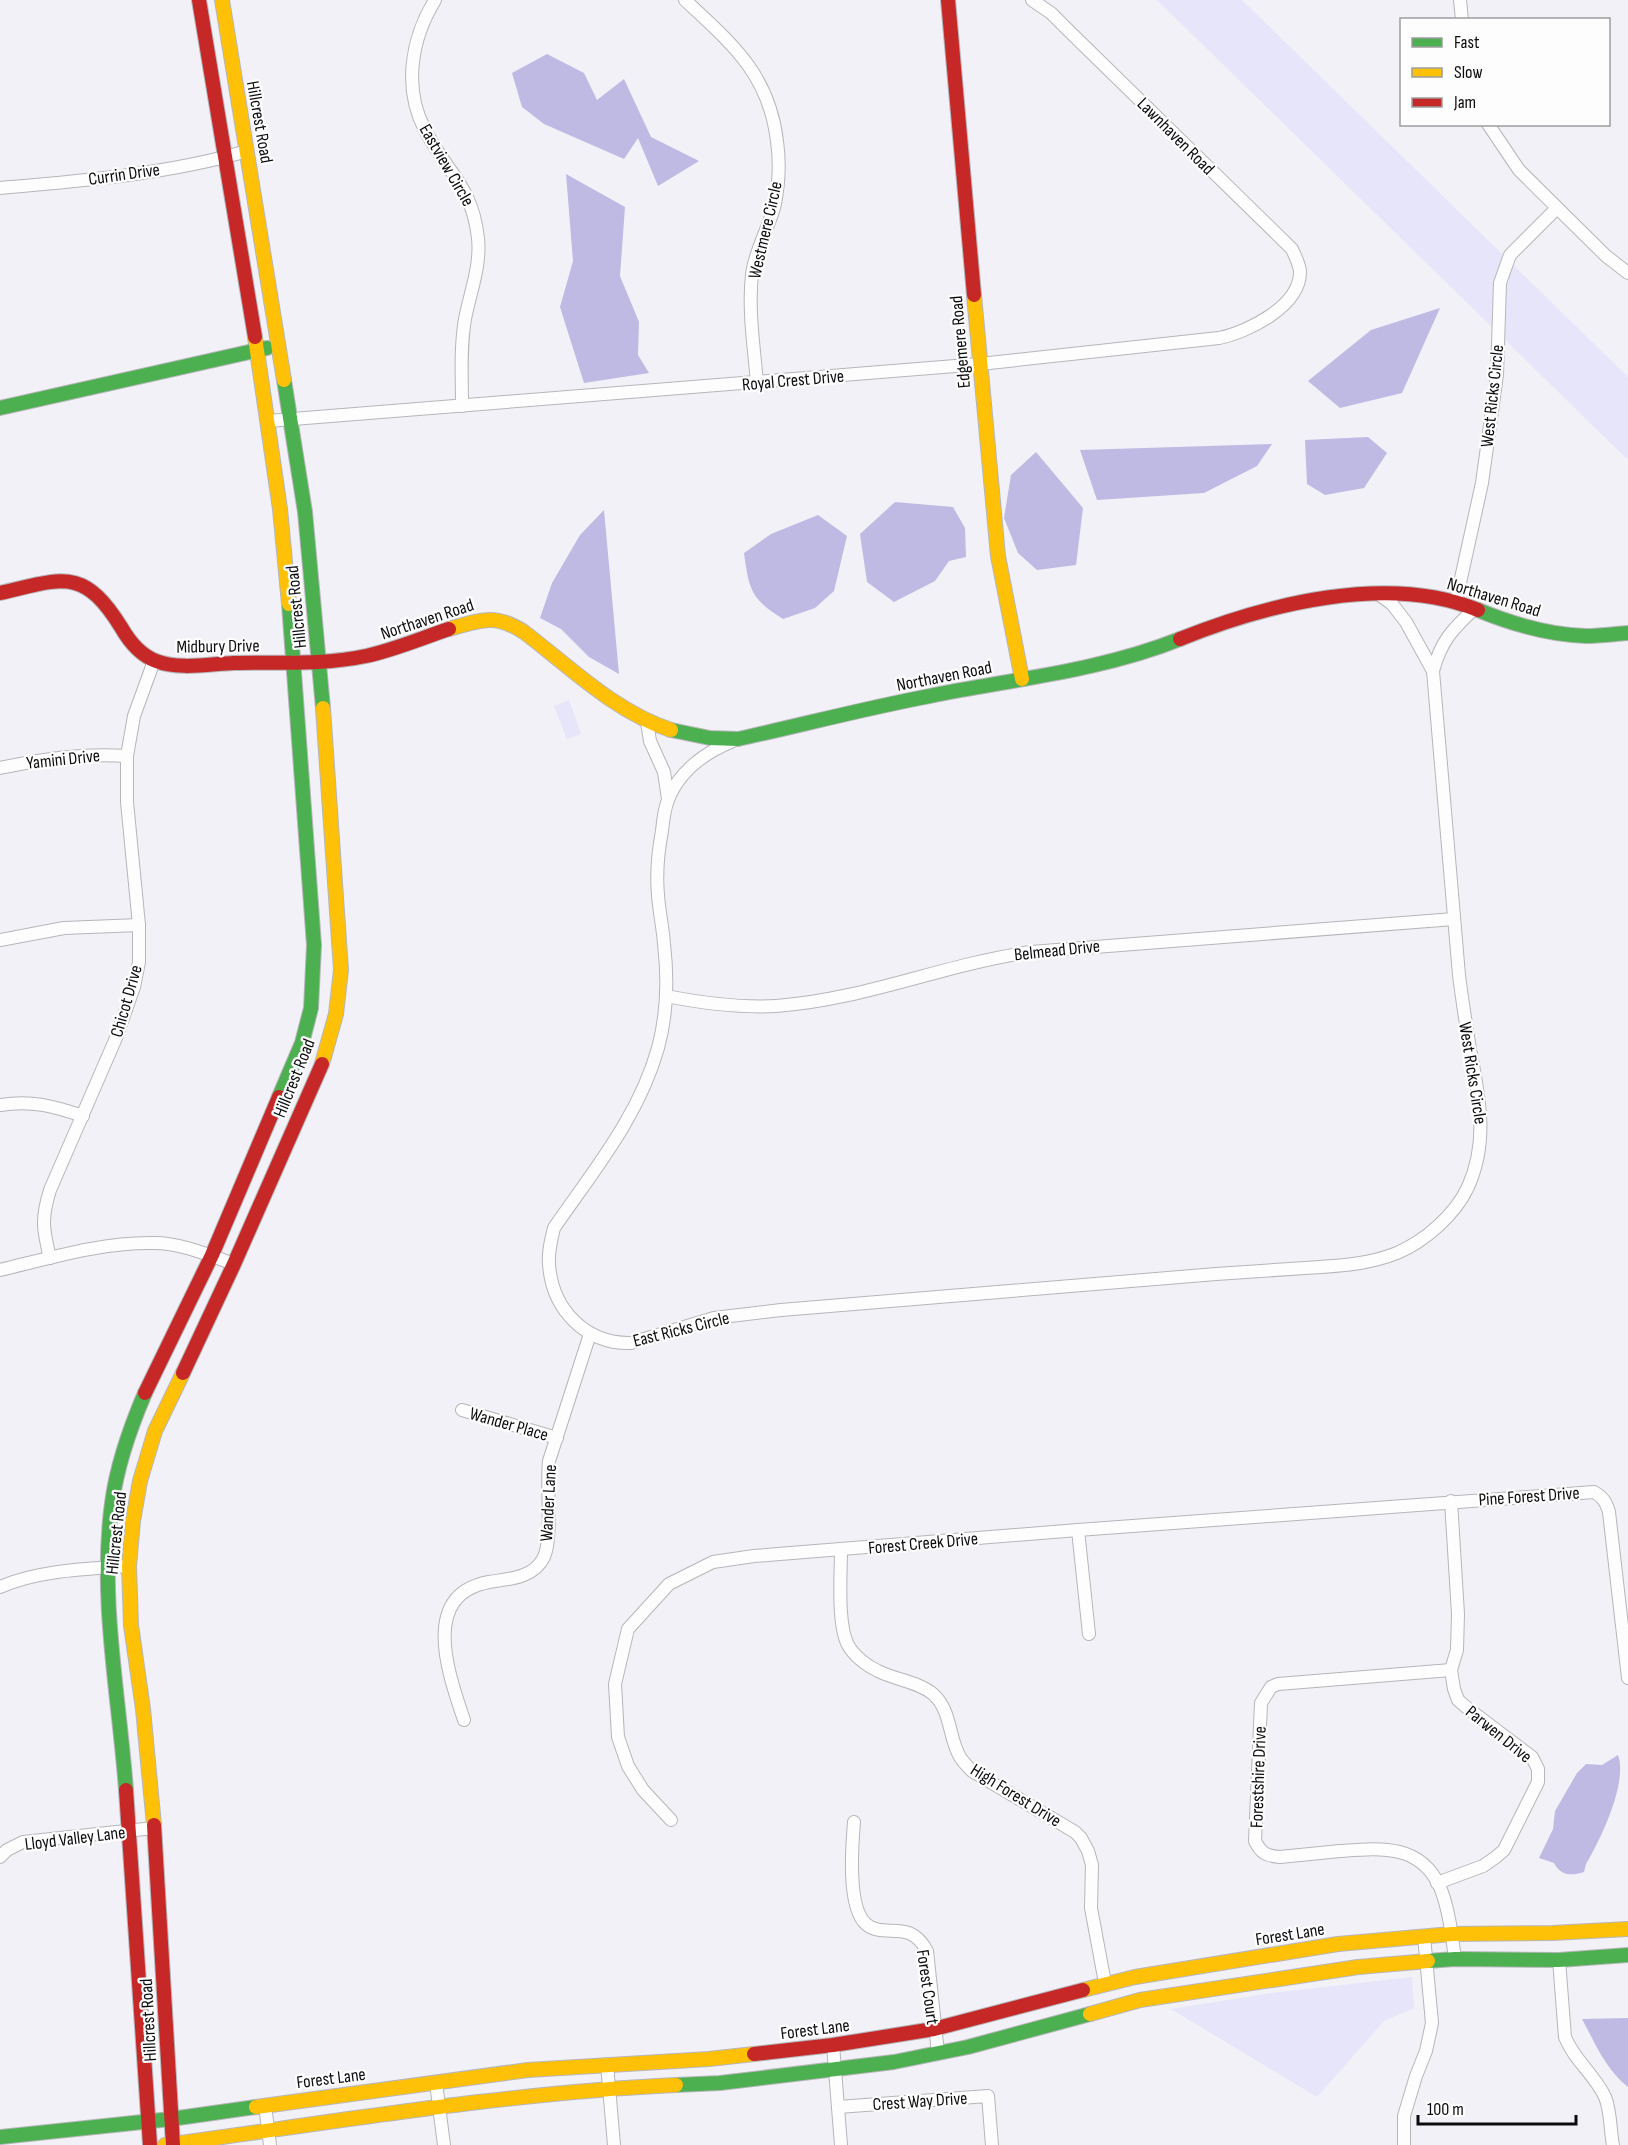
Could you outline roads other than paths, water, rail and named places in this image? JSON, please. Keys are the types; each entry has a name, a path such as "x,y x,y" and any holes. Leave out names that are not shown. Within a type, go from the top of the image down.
{"main road":[{"name":"Hillcrest Road","path":"150,2145 129,1830 119,1711 109,1629 107,1568 112,1502 118,1469 147,1386 212,1256 302,1043 312,1008 314,945 286,564 268,421 199,0"},
{"name":"Hillcrest Road","path":"170,2145 171,2119 154,1828 143,1709 131,1625 129,1566 133,1521 140,1481 155,1431 234,1264 325,1057 338,1003 341,970 320,661 305,512 222,0"},
{"name":"Edgemere Road","path":"948,0 998,556 1022,679"},
{"path":"0,408 257,351 279,344"},
{"name":"Midbury Drive","path":"0,593 60,581 85,587 104,601 142,654 154,661 169,665 293,662"},
{"name":"Northaven Road","path":"293,662 366,656 478,620 504,620 524,632 619,705 647,722 681,733 710,738 738,739 928,696 1132,657 1252,613 1345,595 1377,593 1432,596 1456,602 1502,620 1548,632 1587,636 1628,633"},
{"name":"Forest Lane","path":"0,2137 171,2119 528,2070 710,2059 833,2045 934,2030 1105,1983 1212,1963 1338,1944 1424,1935 1628,1929"},
{"path":"170,2145 529,2095 609,2088 720,2083 835,2070 968,2047 1140,2000 1347,1968 1455,1959 1559,1960 1628,1955"},
{"path":"1135,1977 1140,2000"}],"street":[{"name":"Eastview Circle","path":"435,0 424,18 416,43 412,93 425,131 464,188 472,206 476,224 477,262 465,318 462,353 462,406"},
{"name":"Westmere Circle","path":"685,0 733,46 747,63 762,85 776,131 779,182 774,207 752,273 752,318 757,383"},
{"name":"Lawnhaven Road","path":"1032,0 1051,13 1292,249 1299,263 1298,284"},
{"path":"1460,0 1462,18"},
{"path":"1489,126 1519,170 1606,256 1628,273"},
{"name":"Currin Drive","path":"0,188 64,183 224,158 247,151"},
{"name":"West Ricks Circle","path":"1456,602 1482,483 1497,375 1500,283 1510,255 1557,208"},
{"name":"Royal Crest Drive","path":"268,421 980,364 1219,338 1251,328 1269,317 1290,297 1298,284"},
{"name":"West Ricks Circle","path":"1377,593 1392,604 1406,622 1433,671"},
{"name":"West Ricks Circle","path":"1102,1284 1250,1271 1336,1267 1366,1262 1398,1252 1433,1230 1451,1213 1468,1188 1482,1133 1480,1105 1463,1012 1433,671 1444,640 1474,609"},
{"name":"Chicot Drive","path":"50,1258 44,1232 44,1212 50,1190 116,1038 134,987 140,925 127,802 127,756 134,716 154,661"},
{"name":"East Ricks Circle","path":"647,722 650,741 664,772 668,799 660,838 657,872 666,996 659,1045 648,1080 630,1118 554,1227 549,1246 549,1265 554,1291 562,1307 590,1334 611,1342 632,1343 714,1318 781,1310 1102,1284"},
{"name":"East Ricks Circle","path":"668,799 685,773 699,760 713,749 738,739"},
{"name":"Yamini Drive","path":"0,768 66,756 97,754 127,756"},
{"name":"Belmead Drive","path":"666,996 716,1004 750,1007 776,1006 814,1002 862,992 984,960 1031,952 1454,919"},
{"path":"0,940 64,928 140,925"},
{"path":"0,1105 15,1103 50,1105 83,1116"},
{"path":"0,1270 100,1247 155,1243 177,1246 234,1264"},
{"name":"Wander Lane","path":"464,1720 448,1670 445,1629 447,1613 463,1591 472,1586 528,1573 536,1568 544,1557 548,1536 549,1461 590,1334"},
{"name":"Wander Place","path":"462,1410 557,1438"},
{"name":"Pine Forest Drive","path":"1451,1501 1587,1492 1601,1496 1606,1502 1612,1530 1628,1678"},
{"name":"Forest Creek Drive","path":"671,1820 643,1790 628,1766 618,1737 615,1684 628,1629 669,1584 713,1562 840,1549 1451,1501"},
{"name":"Parwen Drive","path":"1437,1883 1483,1866 1504,1850 1536,1789 1538,1775 1535,1762 1528,1752 1466,1707 1458,1700 1454,1689 1451,1670 1457,1650 1458,1614 1451,1501"},
{"path":"1078,1530 1089,1634"},
{"name":"High Forest Drive","path":"840,1549 842,1629 848,1646 857,1657 878,1671 924,1688 933,1694 947,1716 960,1757 972,1771 1075,1832 1088,1851 1092,1865 1091,1908 1105,1983"},
{"path":"0,1587 36,1576 129,1566"},
{"name":"Forestshire Drive","path":"1451,1670 1278,1684 1270,1687 1261,1703 1256,1841 1260,1851 1267,1856 1280,1857 1377,1848 1398,1851 1413,1857 1425,1866 1441,1889 1452,1934 1455,1959"},
{"name":"Forest Court","path":"854,1822 852,1847 855,1904 865,1923 872,1928 912,1934 921,1940 927,1950 938,2053"},
{"name":"Lloyd Valley Lane","path":"0,1857 7,1850 23,1842 154,1828"},
{"path":"1404,2145 1404,2116 1426,2051 1432,2023 1424,1935"},
{"path":"1559,1960 1565,2037 1570,2048 1589,2071 1606,2101 1613,2145"},
{"path":"833,2045 841,2145"},
{"path":"607,2064 614,2145"},
{"path":"436,2083 444,2145"},
{"name":"Crest Way Drive","path":"838,2107 988,2096 992,2145"},
{"path":"266,2105 270,2145"}]}
